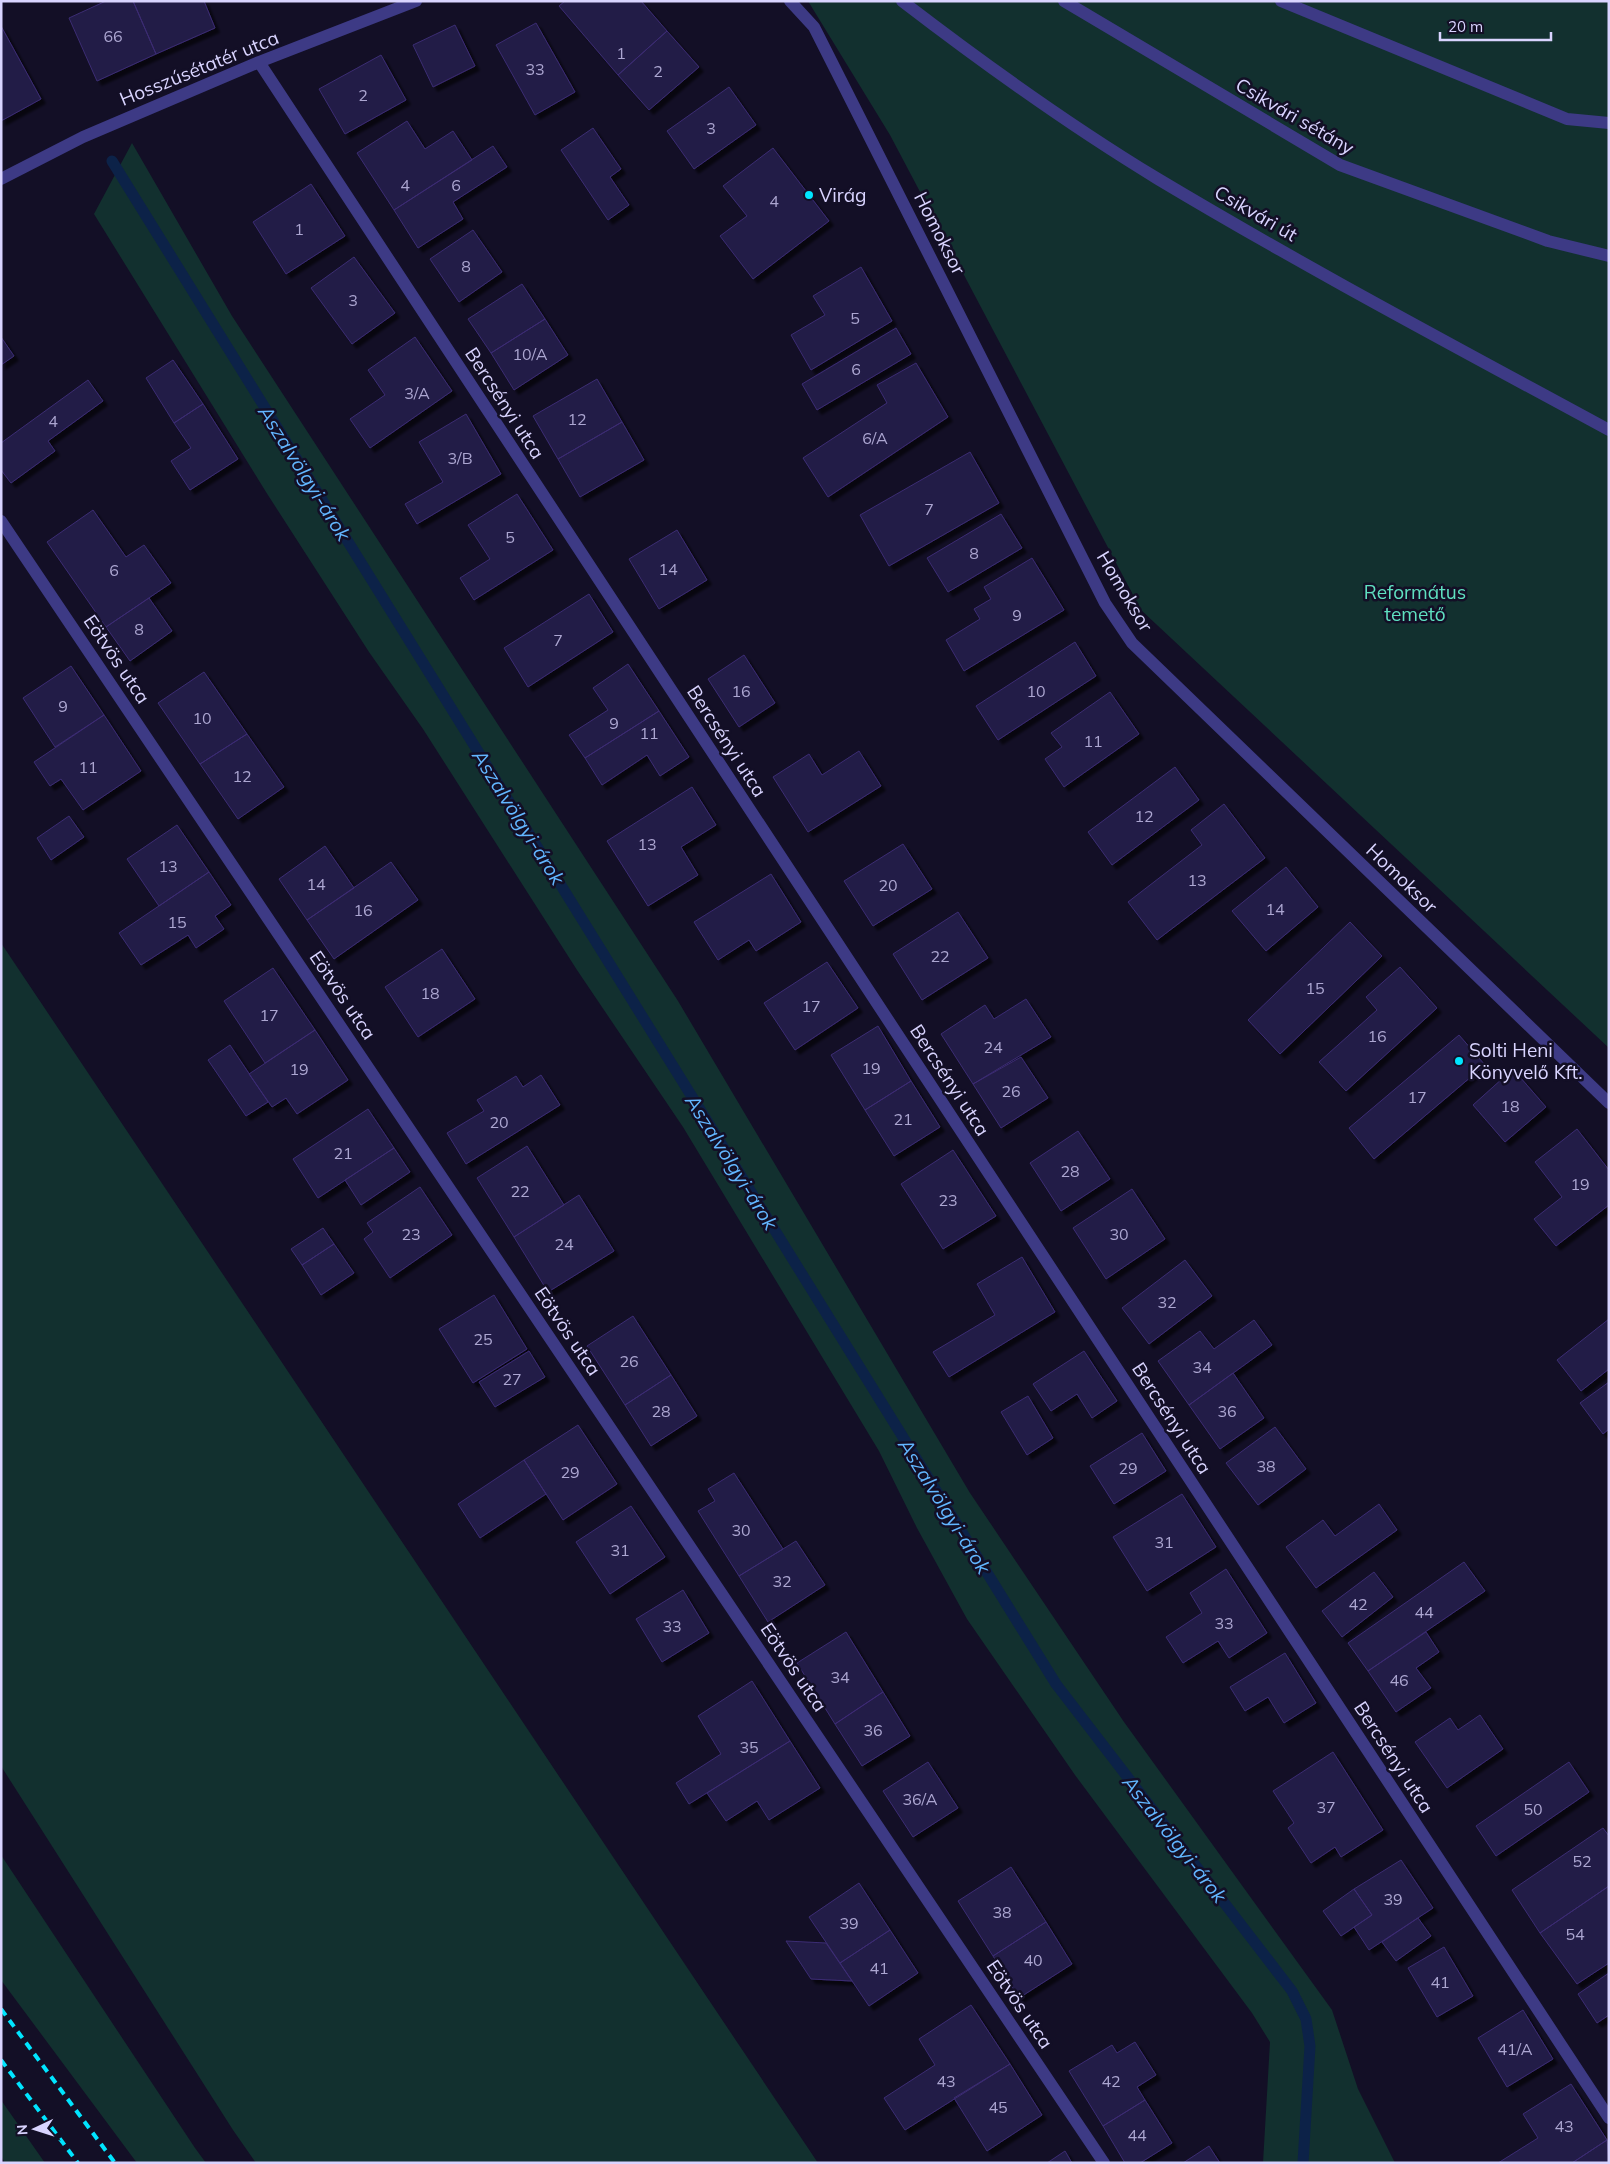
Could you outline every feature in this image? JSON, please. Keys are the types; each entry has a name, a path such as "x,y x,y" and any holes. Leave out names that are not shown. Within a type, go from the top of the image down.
{"street":[{"name":"Hosszúsétatér utca","path":"1,179 83,136 259,62 416,1"},
{"name":"Homoksor","path":"790,1 818,36 1106,603 1132,643 1609,1103"},
{"name":"Csikvári út","path":"902,1 989,68 1157,178 1386,309 1609,430"},
{"name":"Csikvári sétány","path":"1064,1 1340,165 1548,241 1609,256"},
{"path":"1281,1 1567,119 1609,123"},
{"name":"Bercsényi utca","path":"259,62 1609,2118"},
{"name":"Eötvös utca","path":"1,521 1104,2163"}],"green space":[{"name":"Református temető","path":"808,1 1609,1 1609,1048 1141,610 890,135"},
{"path":"132,143 232,316 678,1001 970,1493 1124,1722 1332,2010 1358,2089 1395,2163 1263,2163 1270,2042 1252,2013 1075,1775 967,1619 917,1528 879,1451 683,1127 577,970 423,729 369,652 266,492 94,214"},
{"path":"1,943 818,2163 256,2163 233,2130 1,1766"},
{"path":"1,1855 206,2163 137,2163 1,1980"},
{"path":"1,2100 45,2163 5,2163 1,2156"}],"building":[{"path":"106,1 133,1 156,54 97,81 69,18"},
{"path":"133,1 204,1 215,28 156,54"},
{"path":"565,1 641,1 667,31 618,75 559,6"},
{"path":"536,23 575,92 535,115 496,45"},
{"path":"455,25 475,66 433,87 413,45"},
{"path":"1,26 41,99 1,121"},
{"path":"667,31 699,67 649,110 618,75"},
{"path":"381,55 406,100 345,134 319,89"},
{"path":"729,87 756,125 694,169 667,131"},
{"path":"407,121 425,149 453,131 472,160 394,210 357,153"},
{"path":"593,128 621,169 610,177 629,205 608,220 561,150"},
{"path":"493,146 507,167 453,202 463,219 418,248 394,210"},
{"path":"773,148 829,221 753,279 720,236 747,216 723,186"},
{"path":"311,184 345,236 286,274 253,222"},
{"path":"473,230 502,272 459,302 430,259"},
{"path":"354,257 395,313 352,344 311,288"},
{"path":"861,267 892,321 811,370 791,335 825,315 813,296"},
{"path":"522,284 545,319 491,353 468,319"},
{"path":"545,319 568,355 514,390 491,353"},
{"path":"896,328 911,354 817,410 802,384"},
{"path":"1,337 14,356 1,365"},
{"path":"415,337 452,391 370,448 350,419 385,395 368,370"},
{"path":"173,360 203,404 174,423 146,378"},
{"path":"916,363 948,417 828,497 803,458 887,403 877,385"},
{"path":"597,379 622,422 558,459 533,416"},
{"path":"88,380 103,401 48,441 55,451 11,483 1,470 1,443"},
{"path":"203,404 238,459 190,490 171,461 191,448 174,423"},
{"path":"466,414 501,474 417,524 405,504 443,482 419,442"},
{"path":"622,422 644,460 580,497 558,459"},
{"path":"970,452 999,503 889,566 860,515"},
{"path":"517,494 553,550 474,600 460,578 490,559 468,525"},
{"path":"93,510 126,557 144,545 171,583 106,627 47,542"},
{"path":"1001,514 1022,548 948,592 927,558"},
{"path":"677,530 707,580 659,609 629,559"},
{"path":"1032,558 1064,610 964,671 946,640 980,619 974,609 991,599 984,587"},
{"path":"589,594 613,632 528,687 504,648"},
{"path":"149,598 172,631 130,661 106,627"},
{"path":"1075,642 1096,676 998,740 976,706"},
{"path":"744,655 775,703 739,727 708,679"},
{"path":"628,664 659,711 585,758 569,735 608,710 593,688"},
{"path":"71,666 104,715 55,747 23,698"},
{"path":"204,672 247,734 200,764 158,703"},
{"path":"1110,692 1139,734 1064,787 1045,759 1062,747 1051,733"},
{"path":"659,711 689,757 660,776 647,755 602,785 585,758"},
{"path":"104,715 141,771 83,810 61,779 50,786 34,762"},
{"path":"247,734 284,787 238,819 200,764"},
{"path":"859,751 881,786 808,832 773,777 809,754 822,775"},
{"path":"1175,767 1199,800 1112,865 1088,832"},
{"path":"692,787 716,825 681,847 698,875 648,906 607,841"},
{"path":"1224,804 1265,858 1157,940 1128,902 1202,845 1191,830"},
{"path":"69,816 84,837 51,860 37,838"},
{"path":"177,825 209,872 159,906 127,859"},
{"path":"903,844 932,889 873,926 844,881"},
{"path":"325,846 354,888 307,920 279,879"},
{"path":"391,862 418,900 334,959 307,920"},
{"path":"1286,867 1318,907 1266,951 1232,911"},
{"path":"209,872 231,905 215,916 224,929 196,948 188,935 141,965 119,933"},
{"path":"771,874 801,922 756,951 749,940 718,960 694,922"},
{"path":"958,912 988,958 922,1000 893,954"},
{"path":"1350,922 1382,956 1280,1054 1248,1020"},
{"path":"442,949 475,999 418,1037 385,987"},
{"path":"827,962 858,1008 795,1050 764,1003"},
{"path":"1400,967 1437,1008 1346,1091 1319,1062 1377,1010 1366,997"},
{"path":"273,968 315,1030 265,1063 224,1001"},
{"path":"1026,999 1051,1037 973,1084 941,1034 985,1005 994,1019"},
{"path":"878,1026 911,1081 865,1110 831,1055"},
{"path":"315,1030 348,1080 297,1114 286,1098 272,1107 249,1074"},
{"path":"1459,1035 1485,1065 1374,1159 1349,1128"},
{"path":"230,1045 268,1102 246,1116 208,1060"},
{"path":"1021,1057 1048,1098 1001,1128 973,1084"},
{"path":"1513,1069 1546,1107 1505,1142 1473,1105"},
{"path":"541,1075 560,1105 466,1164 447,1133 484,1111 477,1100 516,1076 523,1087"},
{"path":"911,1081 940,1127 894,1156 865,1110"},
{"path":"368,1109 394,1148 318,1198 293,1159"},
{"path":"1577,1129 1609,1170 1609,1205 1556,1246 1534,1219 1562,1197 1535,1162"},
{"path":"1078,1131 1110,1179 1061,1211 1030,1163"},
{"path":"527,1146 564,1205 514,1237 477,1178"},
{"path":"394,1148 410,1172 361,1205 345,1180"},
{"path":"953,1150 996,1216 943,1249 901,1184"},
{"path":"420,1187 452,1235 390,1278 364,1239 373,1232 367,1223"},
{"path":"1132,1189 1165,1239 1106,1279 1073,1228"},
{"path":"579,1195 614,1251 548,1292 514,1237"},
{"path":"323,1228 334,1244 302,1265 291,1249"},
{"path":"334,1244 354,1273 321,1295 302,1265"},
{"path":"1022,1257 1055,1312 949,1377 933,1352 995,1315 977,1284"},
{"path":"1185,1260 1212,1296 1149,1344 1122,1308"},
{"path":"494,1295 527,1349 473,1383 439,1329"},
{"path":"633,1316 671,1375 625,1405 587,1346"},
{"path":"1609,1319 1609,1369 1581,1391 1557,1360"},
{"path":"1254,1320 1272,1345 1189,1405 1158,1361 1200,1331 1214,1349"},
{"path":"529,1351 545,1377 495,1407 479,1382"},
{"path":"1084,1351 1117,1401 1092,1418 1077,1394 1051,1411 1033,1384"},
{"path":"1233,1373 1264,1418 1220,1449 1189,1405"},
{"path":"671,1375 697,1416 651,1446 625,1405"},
{"path":"1609,1382 1609,1429 1603,1434 1580,1403"},
{"path":"1028,1396 1053,1438 1027,1455 1001,1412"},
{"path":"578,1425 617,1484 563,1520 524,1460"},
{"path":"1275,1427 1306,1469 1258,1505 1226,1463"},
{"path":"1142,1433 1166,1471 1114,1504 1090,1466"},
{"path":"524,1460 546,1494 480,1538 458,1504"},
{"path":"734,1473 783,1549 739,1576 698,1511 715,1501 708,1489"},
{"path":"1182,1494 1216,1547 1147,1591 1113,1537"},
{"path":"1379,1504 1397,1530 1316,1588 1286,1547 1323,1520 1335,1536"},
{"path":"631,1506 665,1557 610,1594 576,1542"},
{"path":"796,1541 825,1585 768,1622 739,1576"},
{"path":"1464,1562 1485,1591 1368,1671 1348,1643"},
{"path":"1226,1569 1267,1633 1229,1658 1218,1641 1183,1663 1166,1637 1202,1613 1190,1593"},
{"path":"1374,1572 1393,1597 1342,1637 1322,1611"},
{"path":"683,1590 709,1633 662,1662 636,1619"},
{"path":"846,1632 883,1692 835,1724 797,1663"},
{"path":"1426,1632 1439,1652 1416,1668 1431,1688 1396,1712 1368,1671"},
{"path":"1285,1653 1316,1703 1284,1723 1268,1697 1245,1711 1230,1687"},
{"path":"752,1681 790,1741 689,1804 676,1783 721,1754 698,1716"},
{"path":"883,1692 910,1736 862,1766 835,1724"},
{"path":"1480,1715 1503,1749 1447,1788 1415,1742 1450,1718 1458,1730"},
{"path":"790,1741 820,1788 769,1820 757,1801 726,1821 707,1793"},
{"path":"1333,1752 1383,1830 1341,1857 1335,1847 1311,1863 1288,1828 1294,1823 1273,1791"},
{"path":"928,1762 958,1808 913,1837 883,1791"},
{"path":"1569,1762 1589,1792 1496,1856 1476,1826"},
{"path":"1603,1828 1609,1836 1609,1886 1540,1933 1512,1890"},
{"path":"1401,1860 1433,1908 1369,1950 1354,1927 1372,1915 1354,1889"},
{"path":"1011,1867 1046,1922 993,1956 958,1901"},
{"path":"859,1883 890,1930 840,1963 809,1917"},
{"path":"1609,1886 1609,1963 1577,1984 1540,1933"},
{"path":"1354,1889 1372,1915 1341,1936 1323,1911"},
{"path":"1418,1918 1431,1936 1396,1961 1382,1942"},
{"path":"1046,1922 1072,1964 1019,1998 993,1956"},
{"path":"890,1930 918,1973 869,2006 840,1963"},
{"path":"786,1941 826,1943 852,1981 811,1979"},
{"path":"1444,1947 1473,1996 1437,2017 1408,1968"},
{"path":"1609,1973 1609,2015 1597,2023 1578,1994"},
{"path":"971,2005 1010,2064 905,2130 884,2098 935,2065 919,2039"},
{"path":"1523,2010 1553,2059 1507,2087 1478,2038"},
{"path":"1135,2042 1156,2075 1137,2087 1145,2100 1103,2126 1069,2071 1112,2045 1117,2053"},
{"path":"1010,2064 1042,2115 987,2151 954,2098"},
{"path":"1571,2084 1607,2140 1572,2163 1498,2163 1538,2138 1523,2114"},
{"path":"1145,2100 1172,2143 1140,2163 1125,2163 1103,2126"},
{"path":"1607,2140 1609,2163 1572,2163"},
{"path":"1209,2146 1220,2163 1183,2163"},
{"path":"1065,2151 1072,2163 1047,2163"}],"waterway":[{"name":"Aszalvölgyi-árok","path":"112,161 1056,1684 1292,1991 1306,2019 1310,2046 1303,2163"}],"railway":[{"path":"1,2009 115,2163"},
{"path":"1,2060 78,2163"}],"place":[{"name":"Virág","path":"809,195"},
{"name":"Solti Heni Könyvelő Kft.","path":"1459,1061"}]}
